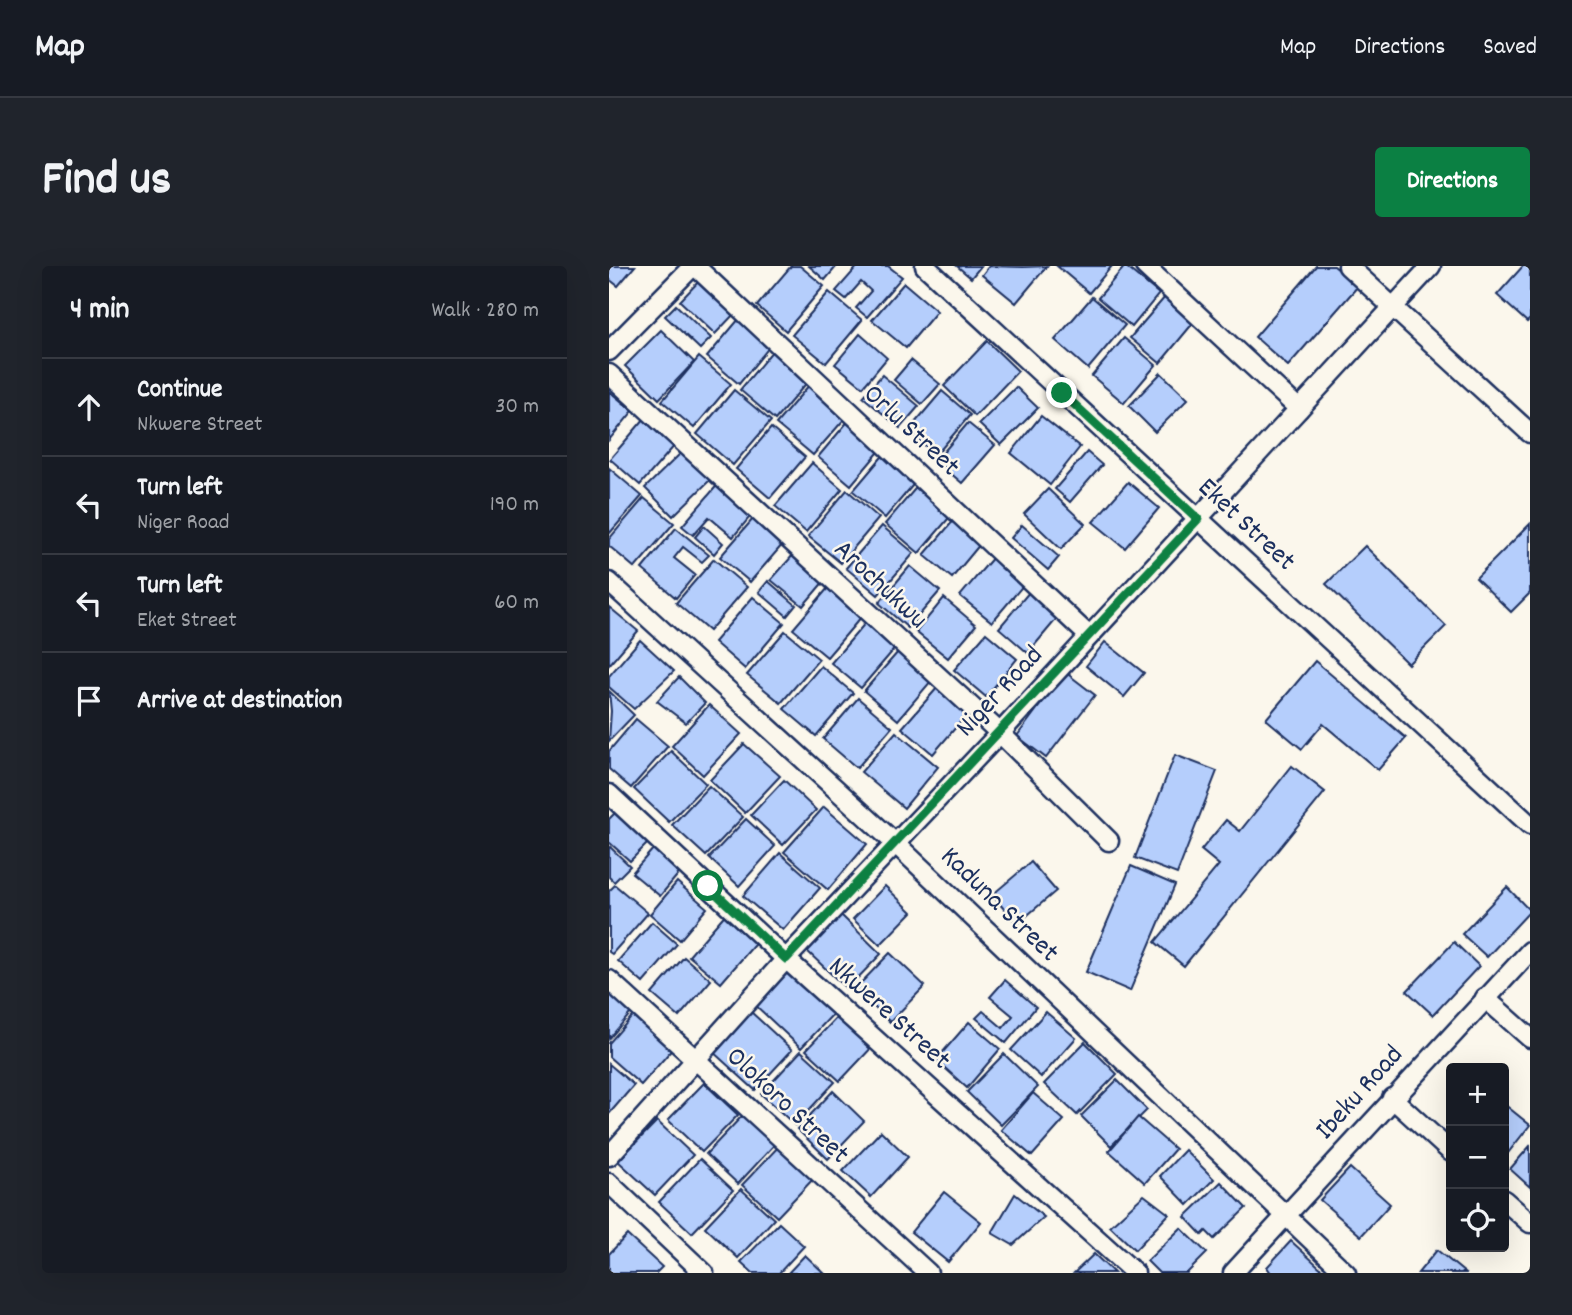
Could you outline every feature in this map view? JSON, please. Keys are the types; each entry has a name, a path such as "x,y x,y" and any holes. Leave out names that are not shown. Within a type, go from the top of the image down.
{"street":[{"path":"609,351 694,266"},
{"name":"Orlu Street","path":"694,266 1089,636"},
{"name":"Eket Street","path":"925,266 1530,825"},
{"path":"1145,266 1299,409"},
{"path":"1348,266 1530,433"},
{"name":"Niger Road","path":"609,1156 786,959 1000,733 1431,266"},
{"name":"Arochukwu","path":"609,374 1000,733 1109,841"},
{"name":"Kaduna Street","path":"609,582 895,843 1285,1219 1346,1273"},
{"name":"Nkwere Street","path":"609,794 786,959 1135,1273"},
{"name":"Ibeku Road","path":"1233,1273 1530,951"},
{"name":"Olokoro Street","path":"609,980 928,1273"},
{"path":"1485,998 1530,1038"},
{"path":"1392,1098 1446,1147"},
{"path":"609,1183 705,1273"},
{"path":"1509,1204 1530,1223"}],"building":[{"path":"609,266 635,266 618,286 609,279"},
{"path":"791,266 800,266 824,286 786,331 757,306"},
{"path":"809,266 837,266 825,280"},
{"path":"858,266 888,266 902,277 867,317 856,308 871,291 861,282 846,299 836,291"},
{"path":"957,266 981,266 971,278"},
{"path":"989,266 1047,266 1016,303 982,275"},
{"path":"1057,266 1112,266 1089,293"},
{"path":"1125,266 1159,294 1132,327 1098,298"},
{"path":"1316,266 1334,266 1358,286 1288,366 1255,337"},
{"path":"1523,266 1530,266 1530,319 1527,322 1497,295"},
{"path":"702,278 737,311 715,334 680,301"},
{"path":"904,283 937,311 906,348 872,320"},
{"path":"829,292 862,320 826,363 792,335"},
{"path":"1092,297 1125,325 1088,369 1055,340"},
{"path":"1165,297 1194,322 1160,363 1130,338"},
{"path":"676,305 711,338 700,349 665,316"},
{"path":"739,319 771,345 739,384 707,357"},
{"path":"661,330 694,362 659,399 625,366"},
{"path":"860,334 887,358 863,387 835,364"},
{"path":"1124,338 1156,365 1124,403 1092,376"},
{"path":"987,341 1018,371 975,416 944,386"},
{"path":"773,350 809,380 775,420 740,390"},
{"path":"699,357 731,384 694,428 662,401"},
{"path":"911,360 940,384 922,404 894,380"},
{"path":"1161,373 1188,399 1155,432 1129,406"},
{"path":"882,375 919,406 900,428 863,397"},
{"path":"810,384 847,416 813,455 776,424"},
{"path":"1016,387 1038,408 1001,445 979,424"},
{"path":"734,390 771,421 733,465 697,434"},
{"path":"609,391 633,411 609,440"},
{"path":"942,391 970,415 936,455 908,431"},
{"path":"1041,416 1080,447 1050,485 1011,453"},
{"path":"645,418 676,444 640,485 610,459"},
{"path":"850,419 883,447 851,485 818,457"},
{"path":"968,423 995,445 962,483 936,461"},
{"path":"771,428 805,457 770,498 736,469"},
{"path":"682,452 710,480 673,516 645,488"},
{"path":"886,452 918,479 885,518 853,491"},
{"path":"1087,452 1102,465 1070,502 1055,489"},
{"path":"812,463 842,489 806,532 775,506"},
{"path":"609,468 642,496 609,534"},
{"path":"720,482 755,511 733,537 709,517 693,535 682,526"},
{"path":"1128,482 1159,508 1125,548 1093,522"},
{"path":"920,483 954,512 919,553 885,524"},
{"path":"1048,489 1085,524 1061,549 1024,514"},
{"path":"847,490 879,518 841,563 808,536"},
{"path":"644,498 674,523 635,568 609,546 609,539"},
{"path":"753,519 783,544 750,582 720,557"},
{"path":"954,520 981,543 952,578 924,555"},
{"path":"1530,524 1530,593 1511,612 1476,578"},
{"path":"1022,525 1059,557 1048,570 1011,538"},
{"path":"704,526 723,543 714,554 695,537"},
{"path":"882,526 914,553 878,595 846,568"},
{"path":"676,528 709,555 702,562 683,547 674,558 695,575 676,598 642,569"},
{"path":"1365,546 1446,626 1408,664 1326,584"},
{"path":"794,554 825,580 803,606 771,580"},
{"path":"994,556 1026,582 992,622 960,596"},
{"path":"714,559 747,587 709,631 676,603"},
{"path":"910,566 940,591 908,628 879,603"},
{"path":"768,581 796,605 787,616 759,592"},
{"path":"828,588 862,616 827,657 793,629"},
{"path":"1030,591 1059,616 1028,653 999,628"},
{"path":"753,597 784,623 745,669 714,642"},
{"path":"944,598 976,625 948,658 916,632"},
{"path":"609,607 638,631 609,665"},
{"path":"867,621 897,646 861,688 831,663"},
{"path":"785,631 819,659 781,703 747,675"},
{"path":"986,633 1017,659 986,697 954,670"},
{"path":"640,640 674,671 634,709 609,687 609,676"},
{"path":"1105,642 1144,673 1124,697 1086,666"},
{"path":"898,652 932,680 898,720 864,691"},
{"path":"1315,661 1406,738 1378,770 1323,724 1302,749 1266,719"},
{"path":"821,666 853,693 816,736 784,709"},
{"path":"1065,672 1095,695 1046,758 1017,736"},
{"path":"679,677 705,703 686,723 657,701"},
{"path":"938,687 969,712 933,754 902,728"},
{"path":"609,691 634,715 609,741 611,711"},
{"path":"858,698 892,727 857,768 823,739"},
{"path":"709,705 741,734 703,775 672,746"},
{"path":"636,719 668,746 631,788 609,769 609,751"},
{"path":"896,732 938,767 904,808 861,772"},
{"path":"744,744 780,776 745,813 710,780"},
{"path":"671,751 706,784 669,822 634,789"},
{"path":"1175,755 1217,771 1177,874 1135,858"},
{"path":"1292,766 1325,792 1184,966 1155,942 1219,865 1201,850 1226,820 1240,831"},
{"path":"784,780 816,810 783,845 751,815"},
{"path":"709,786 743,817 706,856 672,825"},
{"path":"824,807 867,844 828,890 784,852"},
{"path":"616,812 649,842 630,861 609,842 609,819"},
{"path":"746,819 775,846 739,886 709,858"},
{"path":"609,846 630,866 614,882 609,877"},
{"path":"654,848 681,871 660,896 632,873"},
{"path":"780,853 820,888 783,930 743,896"},
{"path":"1031,862 1056,891 1017,924 992,895"},
{"path":"1131,866 1175,885 1130,991 1086,972"},
{"path":"677,882 707,908 680,940 650,914"},
{"path":"615,885 648,913 612,954 609,952 609,891"},
{"path":"885,886 912,912 880,945 853,919"},
{"path":"1507,887 1530,911 1487,957 1462,934"},
{"path":"728,911 760,938 721,983 689,956"},
{"path":"840,914 881,954 847,989 806,950"},
{"path":"652,922 677,944 643,983 618,961"},
{"path":"1454,942 1479,966 1433,1015 1407,991"},
{"path":"890,953 925,986 890,1022 855,989"},
{"path":"684,957 711,980 679,1017 652,994"},
{"path":"785,969 833,1014 801,1048 753,1003"},
{"path":"1005,980 1036,1007 1006,1043 976,1018 983,1011 1003,1028 1013,1016 990,997"},
{"path":"609,985 635,1008 609,1039"},
{"path":"750,1011 792,1050 755,1090 712,1051"},
{"path":"636,1012 675,1046 641,1085 609,1057 609,1043"},
{"path":"1046,1012 1076,1038 1041,1077 1011,1050"},
{"path":"841,1013 875,1044 840,1081 806,1050"},
{"path":"969,1022 1000,1049 967,1088 936,1060"},
{"path":"1085,1042 1117,1074 1077,1115 1044,1084"},
{"path":"801,1051 835,1082 795,1125 761,1094"},
{"path":"1004,1054 1038,1087 1001,1125 967,1092"},
{"path":"609,1064 634,1085 609,1114"},
{"path":"1117,1080 1147,1110 1111,1146 1081,1116"},
{"path":"704,1083 738,1115 702,1152 668,1120"},
{"path":"833,1091 864,1121 828,1159 797,1129"},
{"path":"1033,1093 1064,1120 1032,1156 1001,1130"},
{"path":"1509,1108 1530,1125 1509,1152"},
{"path":"743,1115 775,1144 738,1184 706,1154"},
{"path":"1138,1117 1175,1149 1145,1183 1109,1151"},
{"path":"657,1121 693,1155 655,1195 618,1161"},
{"path":"881,1131 908,1157 871,1197 843,1171"},
{"path":"781,1144 816,1176 777,1217 742,1185"},
{"path":"1530,1146 1530,1187 1510,1169"},
{"path":"1185,1150 1214,1179 1188,1205 1160,1176"},
{"path":"700,1159 733,1190 692,1233 659,1202"},
{"path":"1350,1168 1390,1204 1361,1236 1320,1200"},
{"path":"1221,1182 1246,1208 1214,1239 1206,1231 1202,1235 1185,1217"},
{"path":"741,1189 774,1219 738,1258 705,1227"},
{"path":"944,1192 981,1222 948,1262 911,1232"},
{"path":"1015,1194 1044,1217 1013,1245 992,1233"},
{"path":"1144,1195 1169,1214 1135,1250 1110,1226"},
{"path":"779,1223 804,1246 779,1273 753,1273 741,1262"},
{"path":"1181,1228 1207,1253 1187,1273 1159,1273 1147,1261"},
{"path":"627,1235 662,1267 656,1273 609,1273 609,1254"},
{"path":"1291,1241 1326,1273 1271,1273 1267,1267"},
{"path":"1437,1250 1465,1273 1418,1273"},
{"path":"1094,1254 1114,1273 1074,1273"},
{"path":"805,1255 824,1273 788,1273"}],"route":[{"path":"708,886 786,959 1198,519 1062,393"}]}
